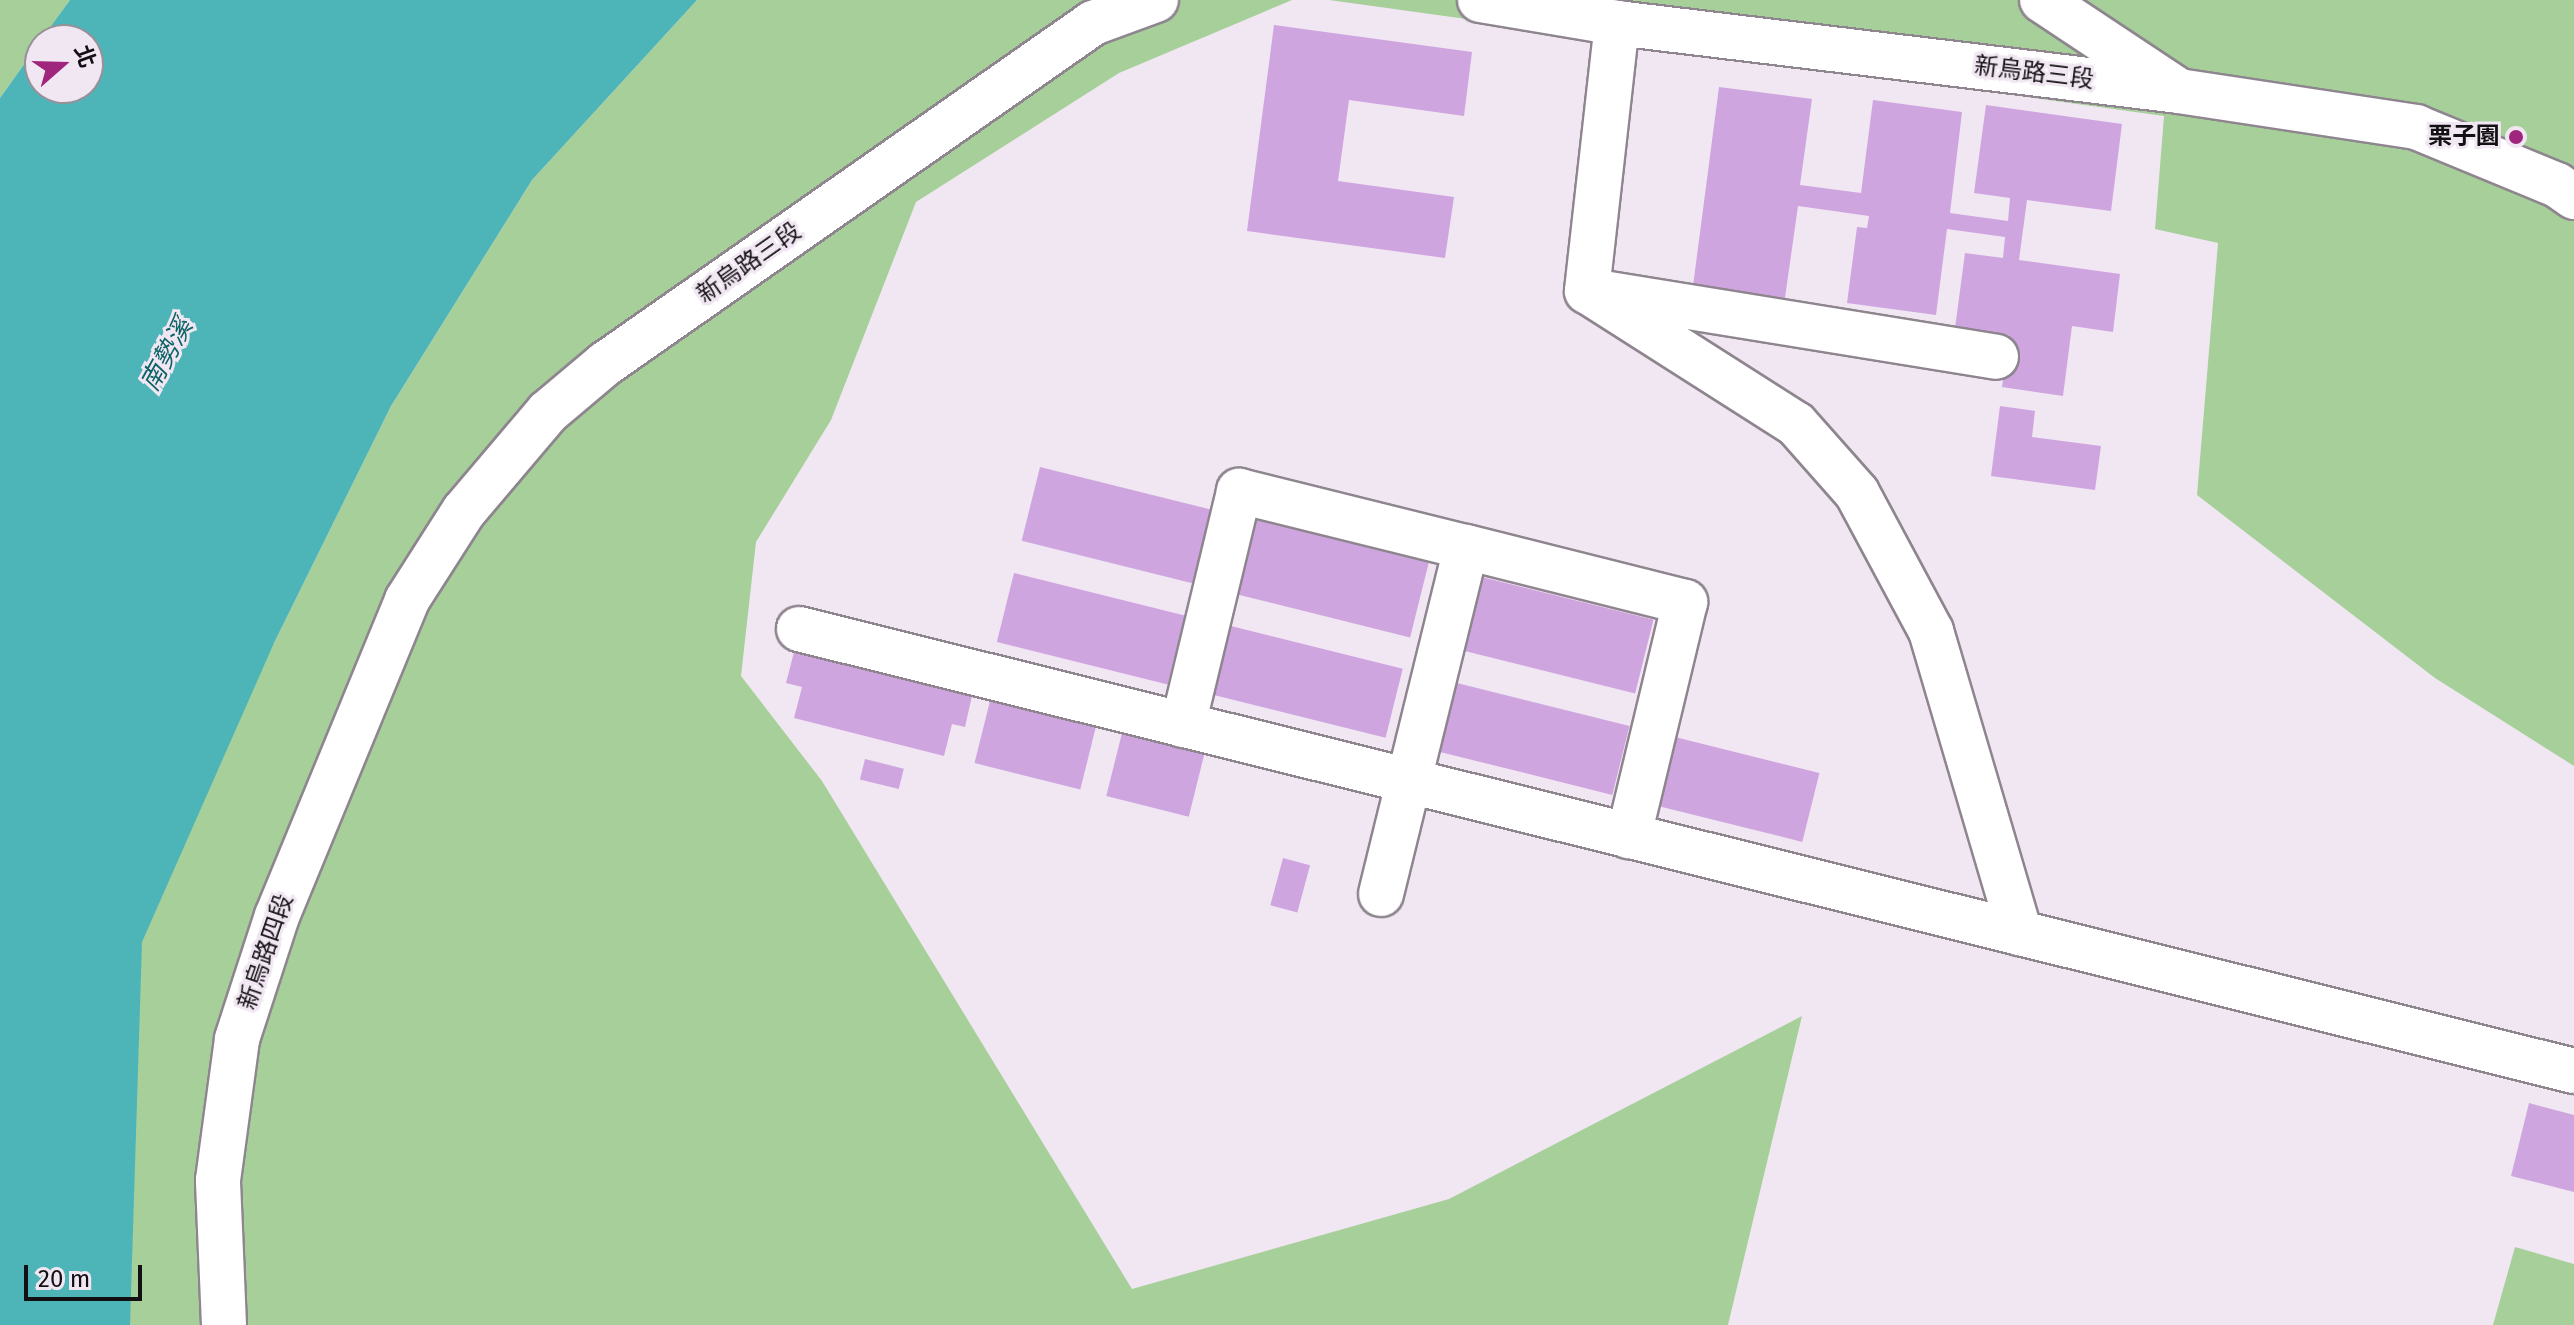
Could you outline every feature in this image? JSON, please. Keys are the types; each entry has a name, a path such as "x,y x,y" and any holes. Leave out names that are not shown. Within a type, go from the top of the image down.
{"main road":[{"name":"新烏路三段","path":"407,600 473,500 548,412 605,364 1093,23 1156,0"},
{"name":"新烏路三段","path":"1480,0 1617,23 2179,91 2416,127 2557,185 2574,197"},
{"path":"2042,0 2179,91"},
{"path":"1587,291 1617,23"},
{"path":"1587,291 1996,357"},
{"path":"1587,291 1796,424 1857,493 1931,631 2020,933"},
{"path":"1183,725 1239,491 1466,547 1685,602 1629,836"},
{"path":"1381,894 1466,547"},
{"name":"新烏路四段","path":"224,1325 218,1180 237,1039 277,916 407,600"},
{"path":"799,629 2574,1071"}],"green space":[{"path":"0,0 70,0 53,24 24,24 24,64 0,98"},
{"path":"697,0 1292,0 1119,73 916,202 831,420 756,542 741,676 822,781 1132,1289 1449,1199 1802,1016 1728,1325 0,1325 0,899 274,643 391,406 532,180"},
{"path":"1329,0 2574,0 2574,766 2435,678 2197,495 2218,243 2155,229 2164,116"},
{"path":"2515,1247 2574,1264 2574,1325 2493,1325"}],"water":[{"name":"南勢溪","path":"70,0 697,0 532,180 391,406 274,643 142,942 130,1325 0,1325 0,98 24,64 24,104 104,104 104,24 53,24"}],"building":[{"path":"1274,25 1472,52 1464,116 1349,100 1338,181 1454,197 1445,258 1247,231"},
{"path":"1719,87 1812,99 1800,185 1861,193 1873,100 1962,112 1950,213 2008,221 2010,198 1974,193 1986,105 2122,124 2111,211 2027,200 2019,260 2120,274 2113,332 2072,326 2063,396 2002,387 2009,335 1955,328 1965,253 2003,258 2005,237 1947,229 1936,315 1847,303 1857,227 1867,228 1869,216 1798,206 1785,298 1693,286"},
{"path":"2000,406 2035,411 2032,437 2101,446 2095,490 1991,476"},
{"path":"1040,467 1211,510 1192,583 1022,541"},
{"path":"1257,520 1429,563 1410,638 1238,595"},
{"path":"1014,573 1185,616 1168,684 997,642"},
{"path":"1474,575 1654,620 1635,693 1456,649"},
{"path":"1231,626 1403,669 1386,738 1214,695"},
{"path":"794,652 972,696 965,727 952,724 944,756 794,718 802,687 786,683"},
{"path":"1449,681 1629,726 1612,795 1432,750"},
{"path":"990,701 1096,727 1080,789 975,763"},
{"path":"1122,733 1204,754 1189,817 1106,796"},
{"path":"1671,736 1819,773 1802,842 1654,805"},
{"path":"865,759 904,769 899,789 860,779"},
{"path":"1283,858 1310,865 1297,913 1270,905"},
{"path":"2529,1103 2574,1115 2574,1192 2511,1176"}],"place":[{"name":"栗子園","path":"2516,137"}]}
